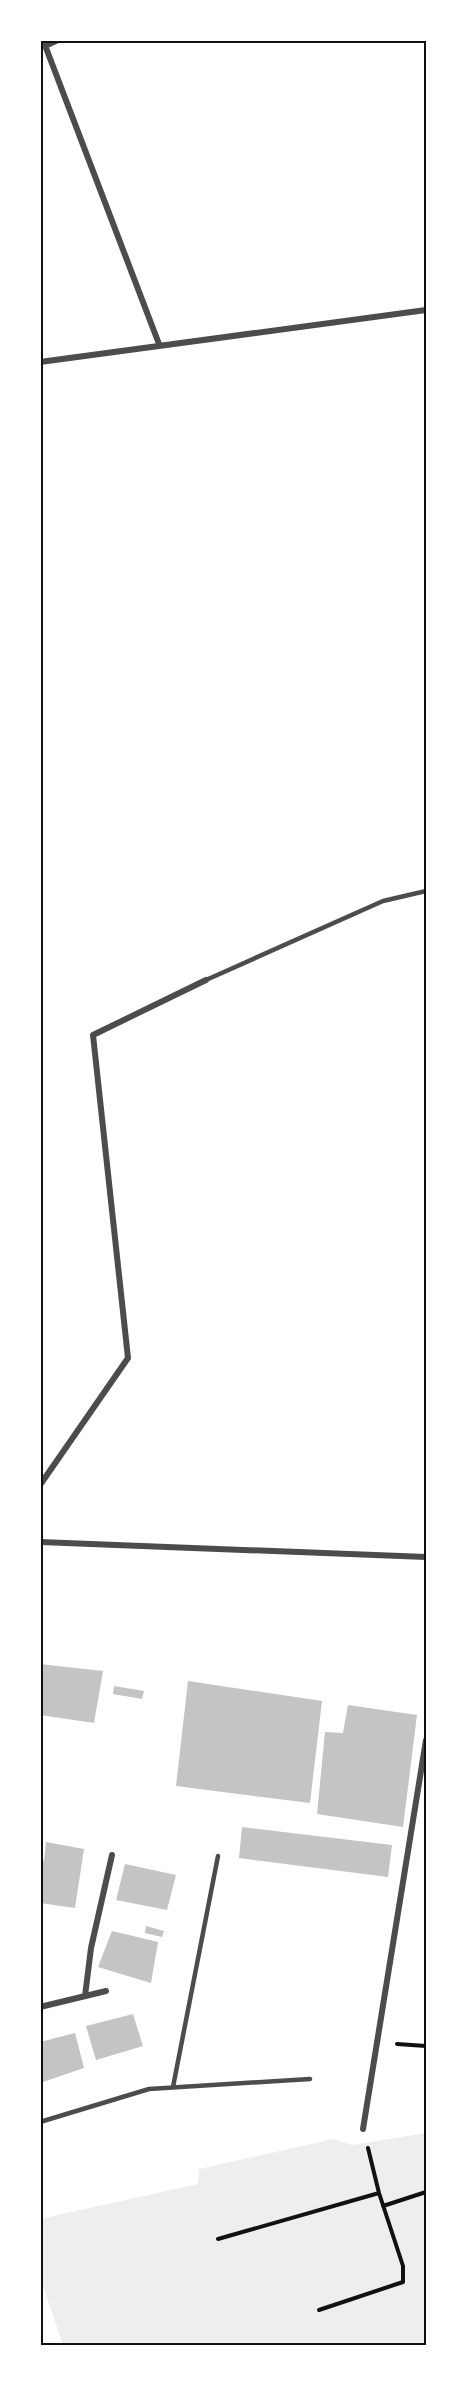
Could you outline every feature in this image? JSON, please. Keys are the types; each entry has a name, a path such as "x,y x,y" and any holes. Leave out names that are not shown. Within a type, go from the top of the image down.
{"street":[{"path":"58,40 44,43 159,344"},
{"path":"40,362 159,344 426,310"},
{"path":"40,1485 128,1358 93,1035 206,980"},
{"path":"40,1542 426,1557"},
{"path":"363,2128 426,1740"},
{"path":"85,1996 91,1948 112,1855"},
{"path":"40,2007 106,1991"}],"lane":[{"path":"206,980 383,901 426,891"},
{"path":"173,2087 218,1856"},
{"path":"40,2122 149,2089 310,2079"}],"path":[{"path":"376,2050 397,2044 426,2046"},
{"path":"319,2310 403,2282 403,2266 379,2193 363,2128"},
{"path":"383,2206 426,2192"},
{"path":"218,2239 379,2193"}],"shaded area":[{"path":"426,2133 426,2345 63,2345 41,2280 40,2219 198,2184 199,2169 333,2139 352,2145"}],"building":[{"path":"40,1664 103,1671 94,1723 40,1715"},
{"path":"188,1681 322,1701 310,1803 176,1786"},
{"path":"114,1686 144,1691 142,1699 113,1694"},
{"path":"348,1705 417,1715 403,1827 317,1814 325,1732 343,1733"},
{"path":"242,1827 392,1845 388,1877 239,1858"},
{"path":"46,1842 84,1849 75,1908 40,1903 40,1861 44,1861"},
{"path":"125,1864 176,1875 167,1910 116,1900"},
{"path":"146,1926 164,1931 162,1937 145,1933"},
{"path":"112,1931 158,1942 151,1983 98,1967"},
{"path":"133,2014 143,2046 96,2060 86,2026"},
{"path":"75,2033 84,2068 40,2083 40,2042"}]}
